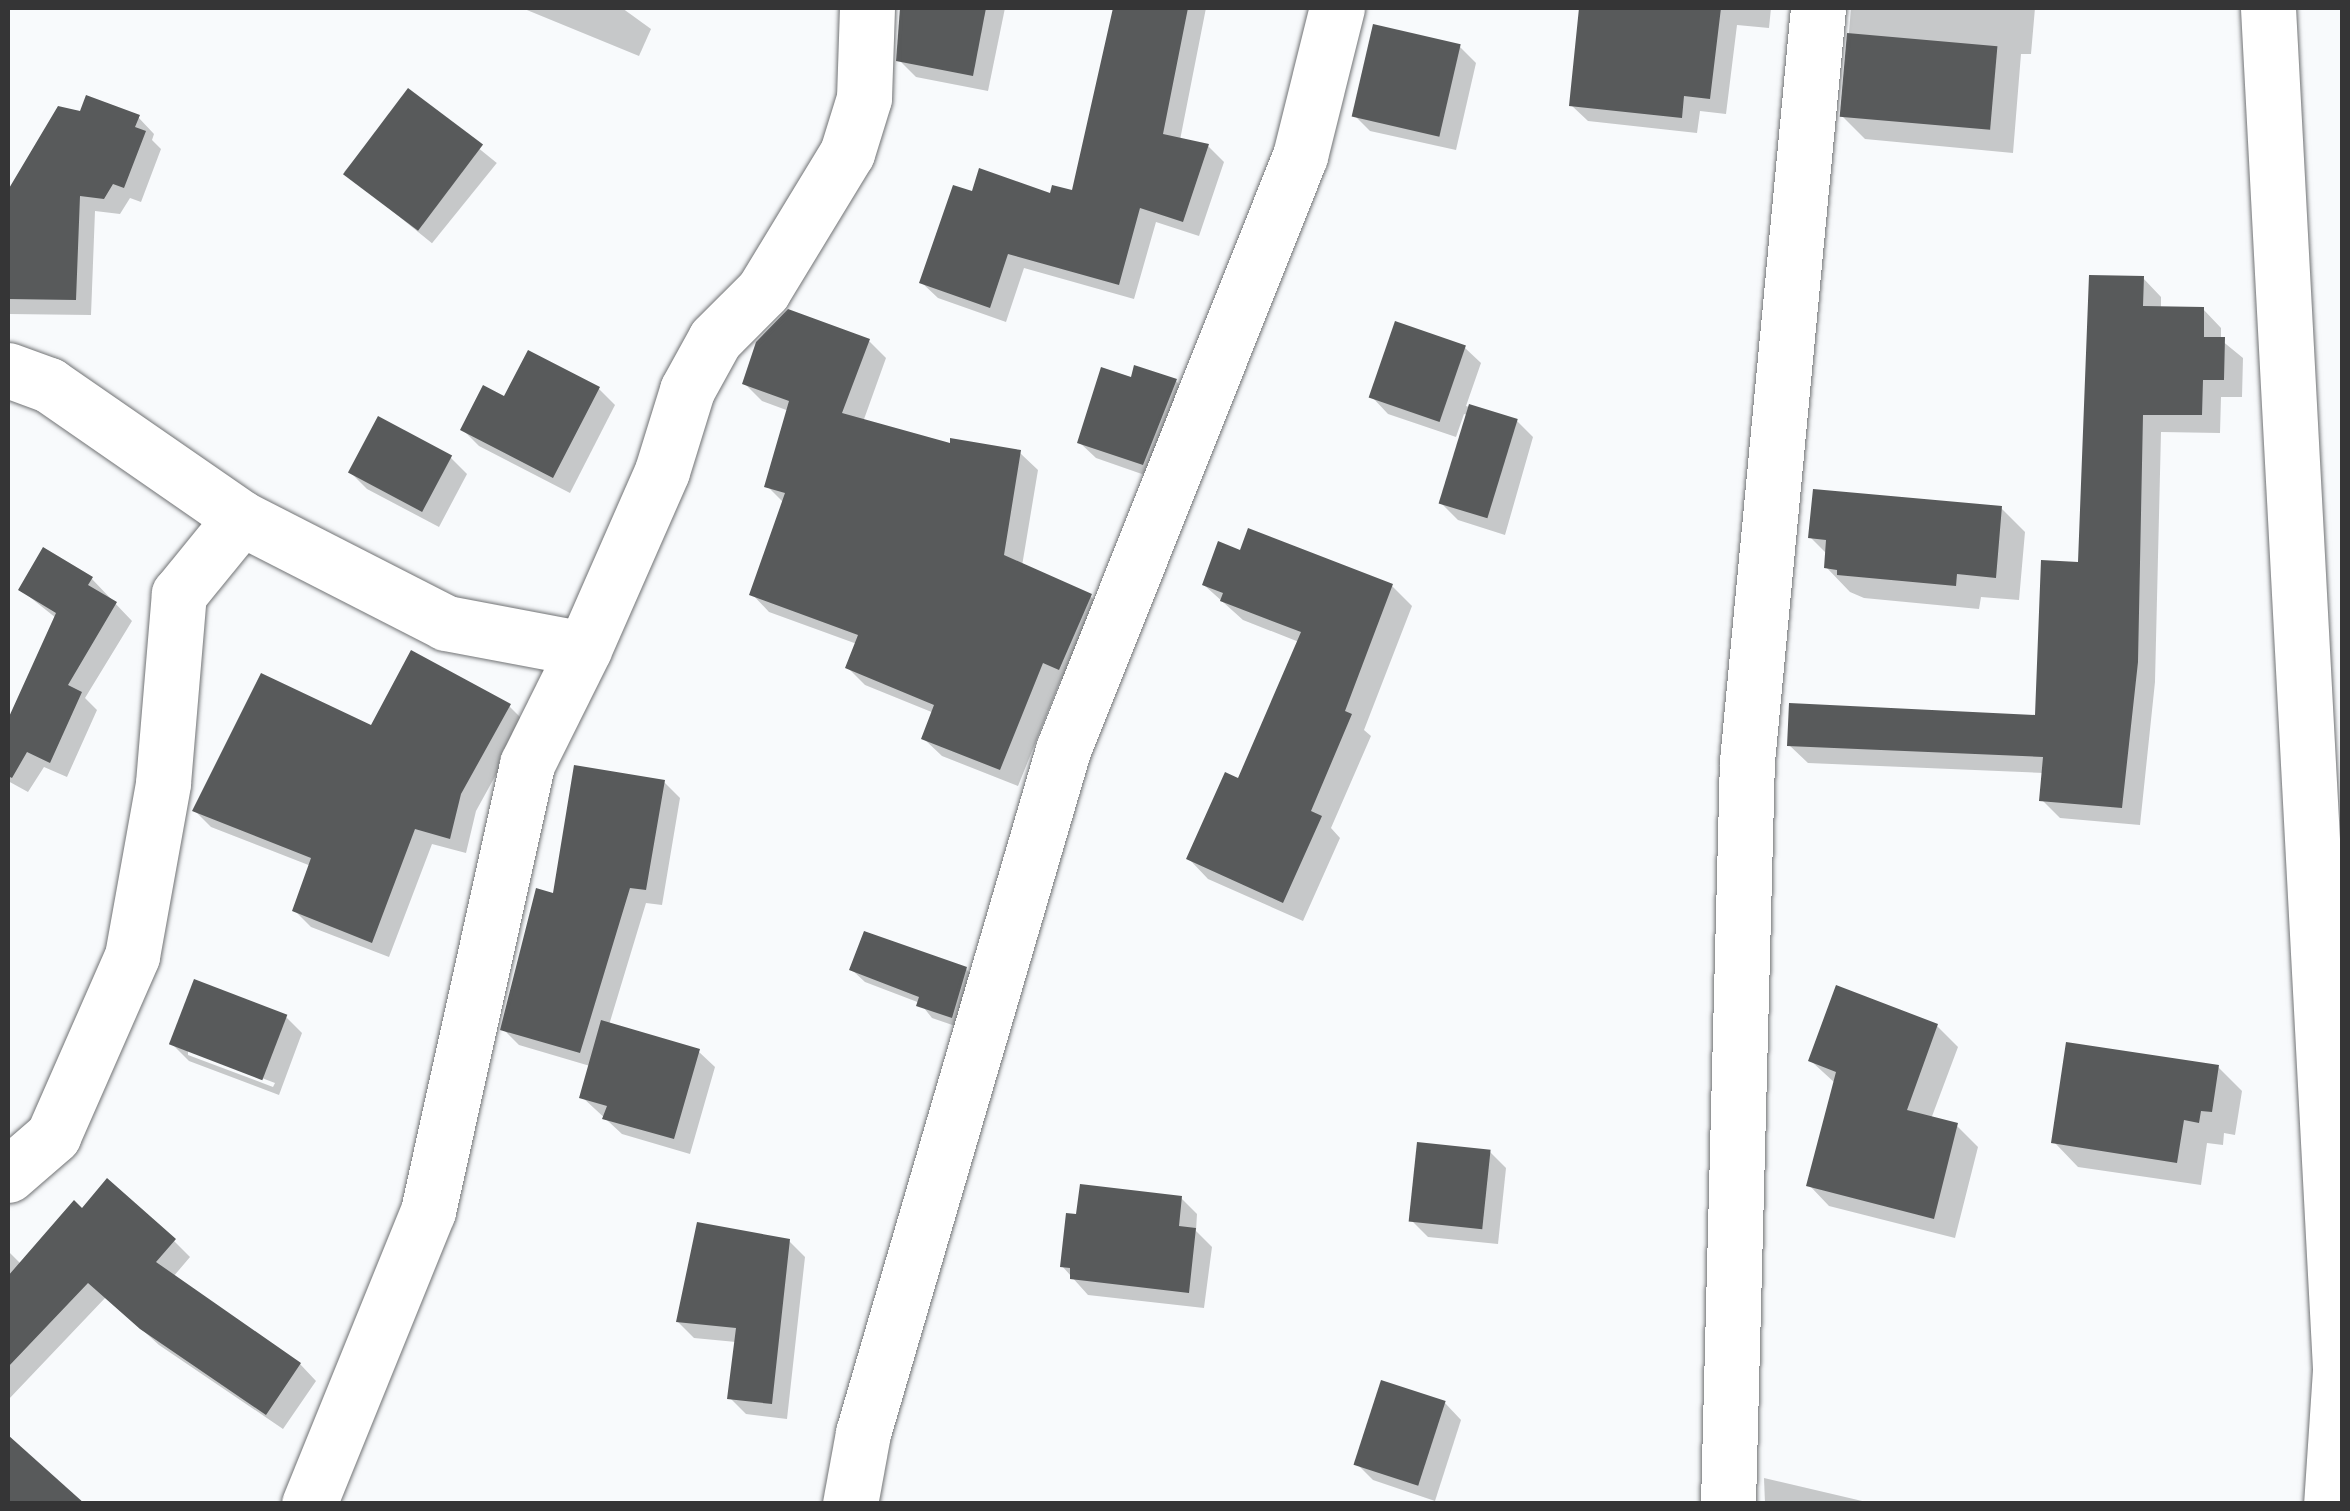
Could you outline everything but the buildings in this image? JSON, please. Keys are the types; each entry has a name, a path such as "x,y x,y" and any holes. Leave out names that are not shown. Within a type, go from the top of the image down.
{"street":[{"path":"309,1504 428,1211 527,764 584,650 662,472 687,390 715,339 763,291 847,153 864,98 867,8"},
{"path":"850,1504 864,1433 1063,750 1300,156 1337,8"},
{"path":"1728,1504 1748,761 1818,8"},
{"path":"2268,8 2320,530 2341,1370 2331,1504"},
{"path":"8,370 48,385 241,518 446,622 584,650"},
{"path":"8,1175 53,1136 132,956 162,784 179,594 241,518"}]}
